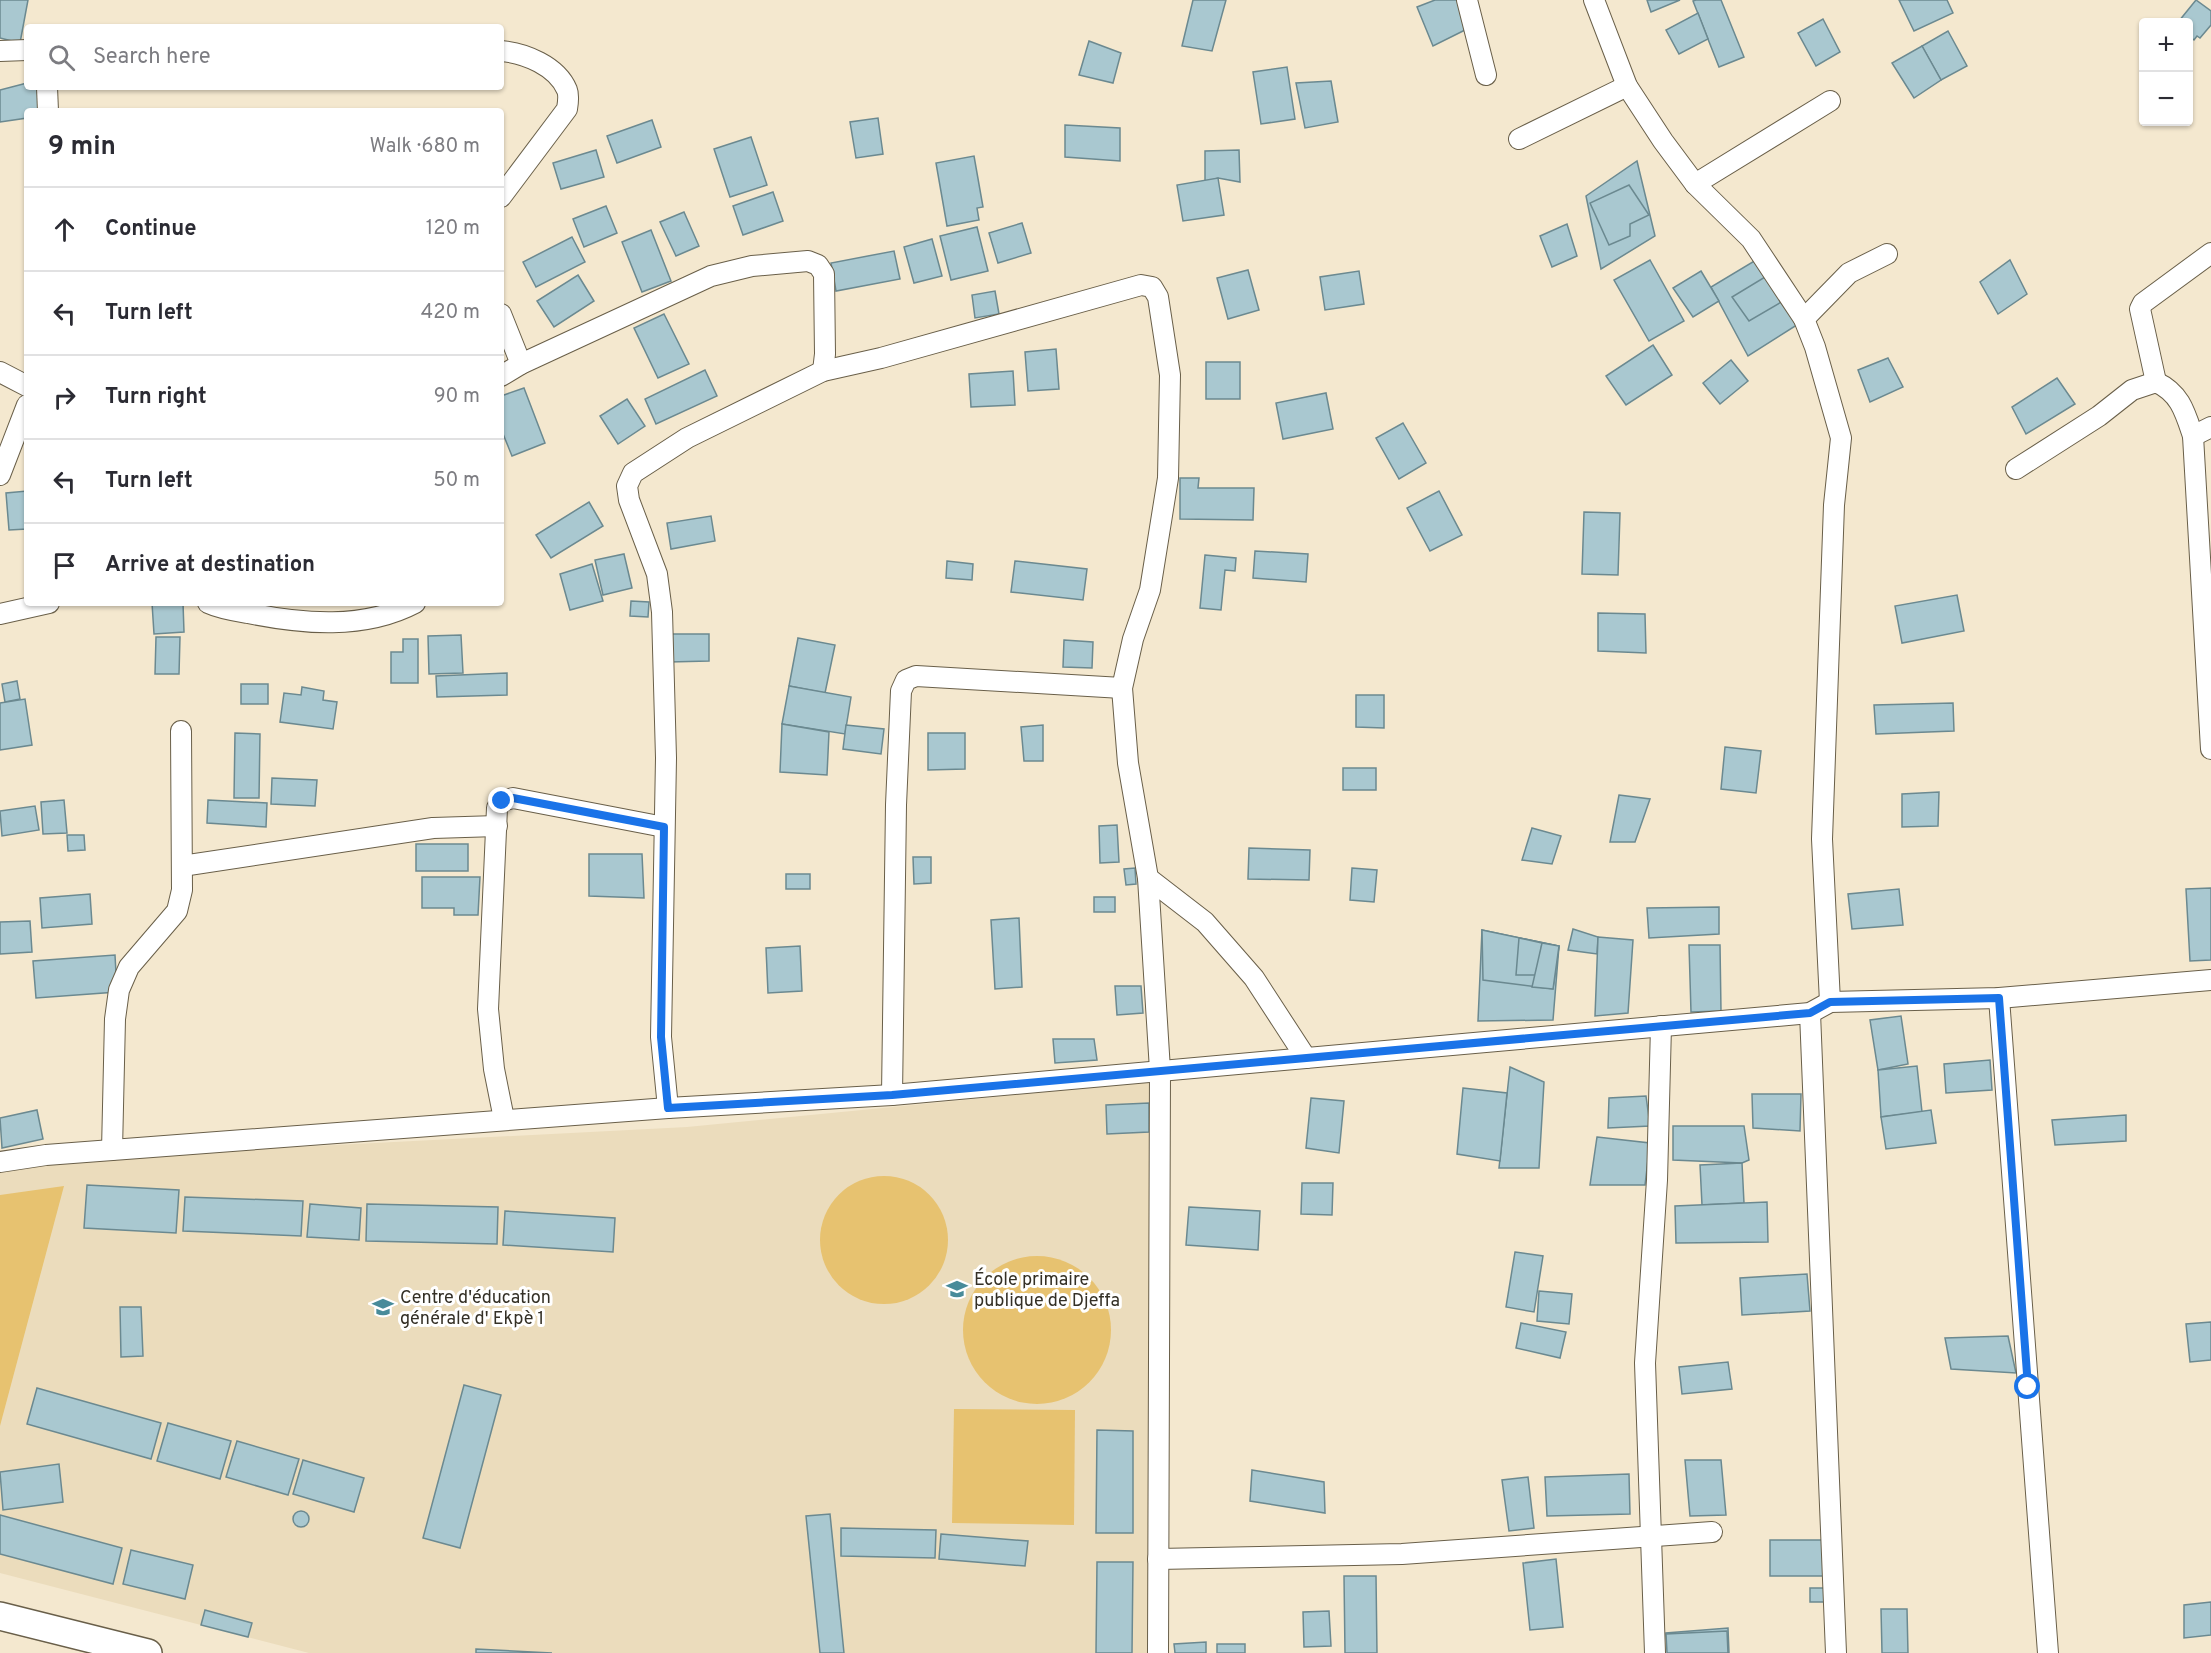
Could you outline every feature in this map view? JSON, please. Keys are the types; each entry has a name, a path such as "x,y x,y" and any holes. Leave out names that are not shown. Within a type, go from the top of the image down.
{"street":[{"path":"1467,0 1486,75"},
{"path":"1594,0 1627,86 1695,184 1751,239 1804,319 1815,347 1841,438 1834,506 1822,839 1830,1002"},
{"path":"0,51 24,50"},
{"path":"504,51 521,52 555,73 568,92 567,109 504,194"},
{"path":"1519,140 1627,86"},
{"path":"47,90 48,108"},
{"path":"1695,184 1830,101"},
{"path":"2157,382 2140,309 2143,303 2211,253"},
{"path":"1804,319 1850,273 1887,254"},
{"path":"504,374 521,364 711,276 752,266 808,261 818,265 824,274 825,354 823,371"},
{"path":"668,1108 661,1037 664,827 662,612 657,574 629,500 627,486 633,473 687,438 823,371 881,358 1141,285 1152,287 1158,297 1170,375 1168,478 1150,591 1130,647 1122,688 1128,763 1148,878 1160,1070 1158,1653"},
{"path":"504,322 521,364"},
{"path":"0,372 24,384"},
{"path":"2016,469 2099,416 2132,390 2157,382 2169,388 2183,406 2193,436 2206,568 2211,749"},
{"path":"0,475 24,413"},
{"path":"2193,436 2211,427"},
{"path":"0,614 36,606"},
{"path":"221,606 282,620 347,623 400,611 409,606"},
{"path":"892,1095 896,805 902,691 906,680 916,676 1122,688"},
{"path":"112,1150 115,1019 119,990 129,967 177,911 182,890 181,731"},
{"path":"504,1119 488,1009 497,808 502,801 513,798 664,827"},
{"path":"182,866 433,828 497,826"},
{"path":"1148,878 1205,922 1254,978 1306,1058"},
{"path":"0,1162 112,1150 504,1119 892,1095 1810,1013 1830,1002 1999,998 2211,980"},
{"path":"1999,998 2048,1653"},
{"path":"1810,1013 1836,1653"},
{"path":"1655,1653 1645,1363 1657,1180 1662,1026"},
{"path":"1158,1559 1402,1554 1712,1532"},
{"path":"0,1616 148,1653"}],"shaded area":[{"name":"Centre d'éducation générale d' Ekpè 1","path":"1149,1082 1150,1653 309,1653 0,1573 0,1168 62,1159 687,1127"},
{"path":"884,1176 909,1180 930,1194 944,1215 948,1240 944,1265 930,1286 909,1300 884,1304 859,1300 838,1286 824,1265 820,1240 824,1215 838,1194 859,1180"},
{"path":"64,1186 0,1426 0,1195"},
{"path":"1037,1256 1051,1257 1065,1262 1078,1268 1089,1278 1099,1289 1105,1302 1110,1316 1110,1344 1105,1358 1099,1371 1089,1382 1078,1392 1065,1398 1051,1403 1037,1404 1023,1403 1009,1398 996,1392 985,1382 975,1371 969,1358 964,1344 963,1330 964,1316 969,1302 975,1289 985,1278 996,1268 1009,1262 1023,1257"},
{"path":"954,1409 1075,1410 1074,1525 952,1523"}],"building":[{"path":"0,0 28,0 20,43 0,38"},
{"path":"1193,0 1226,0 1212,51 1182,46"},
{"path":"1435,0 1457,0 1467,29 1433,46 1417,7"},
{"path":"1647,0 1680,0 1651,12"},
{"path":"1721,0 1744,57 1719,67 1693,1"},
{"path":"1899,0 1947,0 1953,13 1914,31"},
{"path":"2196,0 2211,11 2211,25 2200,38 2197,36 2194,40 2193,18 2181,18"},
{"path":"1698,13 1708,39 1679,54 1666,30"},
{"path":"1823,19 1840,52 1816,66 1798,33"},
{"path":"1948,31 1967,66 1941,80 1922,46"},
{"path":"1089,41 1121,53 1113,83 1079,75"},
{"path":"1922,46 1941,80 1914,98 1892,63"},
{"path":"1287,67 1295,119 1261,124 1253,72"},
{"path":"1331,81 1338,122 1305,128 1296,83"},
{"path":"24,84 24,90 39,90 42,108 24,108 24,118 0,122 0,90"},
{"path":"878,118 883,154 856,158 850,122"},
{"path":"652,120 661,147 617,163 607,136"},
{"path":"1065,125 1120,128 1120,161 1065,157"},
{"path":"751,137 767,185 730,197 714,149"},
{"path":"596,150 604,177 561,189 553,163"},
{"path":"1239,150 1240,182 1218,178 1205,182 1205,151"},
{"path":"974,156 983,207 977,208 979,220 947,226 936,163"},
{"path":"1637,161 1655,236 1601,269 1586,196"},
{"path":"1218,178 1224,215 1183,221 1177,185"},
{"path":"1629,185 1649,215 1630,224 1630,236 1609,245 1590,203"},
{"path":"773,192 783,221 743,235 733,206"},
{"path":"606,206 617,233 584,247 573,219"},
{"path":"684,212 699,246 676,256 660,222"},
{"path":"1022,223 1031,253 998,263 989,233"},
{"path":"1567,224 1577,256 1552,267 1540,236"},
{"path":"977,227 988,271 951,280 940,236"},
{"path":"651,230 671,281 642,292 622,242"},
{"path":"572,237 585,262 536,287 523,262"},
{"path":"932,239 942,276 914,283 904,247"},
{"path":"894,251 900,279 836,291 831,263"},
{"path":"1650,260 1684,321 1649,341 1614,280"},
{"path":"1756,260 1800,323 1748,356 1711,287"},
{"path":"2010,260 2027,294 1998,314 1980,282"},
{"path":"1248,270 1259,310 1228,319 1217,278"},
{"path":"1359,271 1364,304 1325,310 1320,277"},
{"path":"1701,271 1719,301 1693,317 1673,288"},
{"path":"578,275 594,301 554,327 537,301"},
{"path":"1765,277 1783,301 1749,321 1732,297"},
{"path":"995,291 999,314 975,318 972,295"},
{"path":"664,314 689,364 658,378 634,328"},
{"path":"1653,345 1672,375 1626,405 1606,376"},
{"path":"1056,349 1059,389 1028,391 1025,352"},
{"path":"1888,358 1903,387 1870,402 1858,370"},
{"path":"1731,360 1748,381 1720,404 1703,383"},
{"path":"1206,362 1240,362 1240,399 1206,399"},
{"path":"705,370 717,396 656,424 645,399"},
{"path":"1013,371 1015,405 971,407 969,374"},
{"path":"2057,378 2075,404 2026,434 2012,407"},
{"path":"524,388 545,443 512,456 504,436 504,395"},
{"path":"1326,393 1333,429 1283,439 1276,403"},
{"path":"627,399 645,426 618,444 600,416"},
{"path":"1403,423 1426,463 1399,479 1376,438"},
{"path":"1180,478 1199,478 1198,488 1254,488 1253,520 1180,519"},
{"path":"24,491 24,529 9,530 6,493"},
{"path":"1439,491 1462,535 1430,551 1407,508"},
{"path":"589,502 603,526 551,558 536,535"},
{"path":"1584,512 1620,513 1618,575 1582,574"},
{"path":"711,516 715,541 671,549 667,523"},
{"path":"1255,551 1308,554 1306,582 1253,578"},
{"path":"624,554 632,588 603,595 595,560"},
{"path":"1205,555 1236,558 1235,571 1225,570 1221,610 1200,608"},
{"path":"947,561 973,564 972,580 946,578"},
{"path":"1015,561 1087,569 1083,600 1011,592"},
{"path":"592,564 603,601 570,610 560,574"},
{"path":"1957,595 1964,631 1902,643 1895,606"},
{"path":"631,601 649,602 648,617 630,616"},
{"path":"152,606 183,606 184,632 154,634"},
{"path":"1598,613 1645,614 1646,653 1598,651"},
{"path":"669,634 709,634 709,661 669,662"},
{"path":"461,635 463,673 429,674 428,636"},
{"path":"156,637 180,637 179,674 155,674"},
{"path":"798,638 835,645 825,693 789,686"},
{"path":"403,639 418,639 418,683 391,683 391,652 403,652"},
{"path":"1064,640 1093,642 1092,668 1063,667"},
{"path":"507,673 507,695 437,697 436,676"},
{"path":"17,681 20,699 5,702 2,684"},
{"path":"241,684 268,684 268,704 241,704"},
{"path":"789,686 851,697 845,734 782,724"},
{"path":"302,687 324,691 323,700 337,702 333,729 280,722 284,693 301,695"},
{"path":"1356,695 1384,695 1384,728 1356,727"},
{"path":"25,699 32,745 0,750 0,703"},
{"path":"1953,703 1954,731 1876,734 1874,705"},
{"path":"782,724 829,732 827,775 780,772"},
{"path":"846,725 884,729 881,754 843,749"},
{"path":"1043,725 1043,761 1024,761 1021,727"},
{"path":"235,733 260,734 259,798 234,798"},
{"path":"928,733 965,733 965,769 928,770"},
{"path":"1725,747 1761,751 1756,793 1721,789"},
{"path":"1343,768 1376,768 1376,790 1343,790"},
{"path":"272,778 317,780 315,806 271,804"},
{"path":"1939,792 1938,826 1902,827 1902,794"},
{"path":"1619,795 1650,799 1635,842 1610,842"},
{"path":"64,800 67,833 43,834 41,802"},
{"path":"208,800 267,803 266,827 207,823"},
{"path":"35,806 39,830 2,836 0,811"},
{"path":"1117,825 1119,862 1100,863 1099,826"},
{"path":"1532,828 1561,836 1552,864 1522,860"},
{"path":"67,835 84,835 85,850 68,851"},
{"path":"416,844 468,844 468,871 416,871"},
{"path":"1249,848 1310,850 1309,880 1248,879"},
{"path":"589,854 642,854 644,898 589,896"},
{"path":"913,857 931,857 931,883 914,884"},
{"path":"1135,868 1136,884 1126,885 1124,869"},
{"path":"1352,868 1377,870 1374,902 1350,900"},
{"path":"786,874 810,874 810,889 786,889"},
{"path":"422,877 480,877 478,915 454,915 454,908 422,908"},
{"path":"2211,888 2211,960 2190,961 2186,889"},
{"path":"1899,889 1903,925 1852,929 1848,894"},
{"path":"90,894 92,924 42,928 40,898"},
{"path":"1094,897 1115,897 1115,912 1094,912"},
{"path":"1719,907 1719,934 1649,938 1647,908"},
{"path":"1019,918 1022,987 995,989 991,920"},
{"path":"30,921 32,952 0,954 0,922"},
{"path":"1573,929 1598,937 1597,954 1568,950"},
{"path":"1482,930 1559,946 1553,1020 1478,1021"},
{"path":"1482,930 1559,946 1553,989 1483,980"},
{"path":"1598,937 1633,940 1628,1013 1595,1016"},
{"path":"1519,938 1542,943 1537,975 1516,975"},
{"path":"1542,943 1559,946 1553,989 1532,987"},
{"path":"1689,945 1720,945 1721,1011 1691,1012"},
{"path":"800,946 802,991 768,993 766,948"},
{"path":"115,955 117,992 36,998 33,961"},
{"path":"1115,986 1141,986 1143,1013 1117,1015"},
{"path":"1901,1016 1908,1064 1878,1070 1870,1020"},
{"path":"1053,1039 1094,1039 1097,1060 1055,1063"},
{"path":"1990,1060 1992,1090 1946,1093 1944,1064"},
{"path":"1917,1066 1922,1112 1881,1117 1878,1070"},
{"path":"1510,1067 1544,1082 1539,1168 1499,1168"},
{"path":"1463,1088 1507,1093 1500,1161 1457,1154"},
{"path":"1752,1094 1801,1094 1800,1131 1753,1128"},
{"path":"1646,1096 1650,1126 1608,1128 1609,1098"},
{"path":"1311,1098 1344,1101 1339,1153 1306,1148"},
{"path":"1149,1103 1149,1132 1107,1134 1106,1105"},
{"path":"37,1110 43,1139 2,1148 0,1118"},
{"path":"1931,1110 1936,1143 1886,1149 1881,1117"},
{"path":"2126,1115 2126,1141 2055,1145 2052,1120"},
{"path":"1673,1126 1744,1126 1749,1160 1742,1163 1673,1160"},
{"path":"1597,1137 1650,1143 1645,1185 1590,1185"},
{"path":"1742,1163 1744,1203 1702,1205 1700,1165"},
{"path":"1302,1183 1333,1183 1332,1215 1301,1214"},
{"path":"87,1185 179,1190 176,1233 84,1228"},
{"path":"185,1197 303,1201 301,1236 183,1231"},
{"path":"1767,1202 1768,1242 1676,1243 1675,1206"},
{"path":"310,1204 361,1208 359,1240 307,1237"},
{"path":"367,1204 498,1207 497,1244 366,1241"},
{"path":"1189,1207 1260,1211 1258,1250 1186,1245"},
{"path":"505,1211 615,1218 613,1252 503,1245"},
{"path":"1515,1252 1543,1256 1534,1312 1506,1307"},
{"path":"1807,1274 1810,1311 1742,1315 1740,1278"},
{"path":"1539,1291 1572,1294 1569,1324 1537,1321"},
{"path":"120,1307 141,1307 143,1356 121,1357"},
{"path":"2211,1322 2211,1360 2190,1362 2186,1324"},
{"path":"1521,1323 1566,1332 1560,1358 1516,1348"},
{"path":"2008,1336 2016,1373 1951,1369 1945,1338"},
{"path":"1728,1362 1732,1389 1682,1394 1679,1367"},
{"path":"464,1385 501,1395 460,1548 423,1538"},
{"path":"37,1388 161,1423 151,1459 27,1424"},
{"path":"168,1423 231,1441 220,1479 157,1461"},
{"path":"1097,1430 1133,1431 1133,1533 1096,1533"},
{"path":"237,1441 299,1459 288,1495 226,1477"},
{"path":"303,1460 364,1478 354,1512 293,1494"},
{"path":"1685,1460 1721,1460 1726,1515 1690,1516"},
{"path":"59,1464 63,1502 3,1510 0,1472"},
{"path":"1252,1470 1324,1482 1325,1513 1250,1501"},
{"path":"1629,1474 1630,1514 1547,1516 1545,1477"},
{"path":"1528,1477 1534,1528 1509,1531 1502,1480"},
{"path":"298,1511 304,1511 309,1519 307,1525 298,1527 293,1522 293,1516"},
{"path":"830,1514 844,1653 820,1653 806,1516"},
{"path":"0,1515 122,1548 113,1584 0,1554"},
{"path":"841,1528 936,1530 935,1558 841,1556"},
{"path":"941,1534 1028,1541 1025,1566 939,1559"},
{"path":"1770,1540 1827,1540 1827,1576 1770,1576"},
{"path":"131,1550 193,1565 185,1599 123,1584"},
{"path":"1556,1559 1563,1627 1530,1630 1523,1563"},
{"path":"1097,1562 1133,1562 1132,1653 1096,1653"},
{"path":"1344,1576 1376,1576 1377,1653 1345,1653"},
{"path":"1810,1588 1825,1588 1825,1602 1810,1602"},
{"path":"2211,1602 2211,1635 2184,1638 2184,1605"},
{"path":"1881,1609 1907,1609 1908,1653 1882,1653"},
{"path":"205,1610 252,1623 248,1637 201,1625"},
{"path":"1329,1611 1331,1646 1304,1647 1303,1612"},
{"path":"1728,1628 1729,1653 1668,1653 1666,1633"},
{"path":"1727,1631 1728,1653 1667,1653 1666,1634"},
{"path":"1206,1642 1206,1653 1175,1653 1174,1644"},
{"path":"1217,1644 1245,1644 1245,1653 1217,1653"},
{"path":"476,1649 552,1653 476,1653"}],"place":[{"name":"École primaire publique de Djeffa","path":"957,1289"},
{"name":"Centre d'éducation générale d' Ekpè 1","path":"383,1307"}],"route":[{"path":"502,801 513,798 664,827 661,1037 668,1108 892,1095 1810,1013 1830,1002 1999,998 2028,1387"}]}
